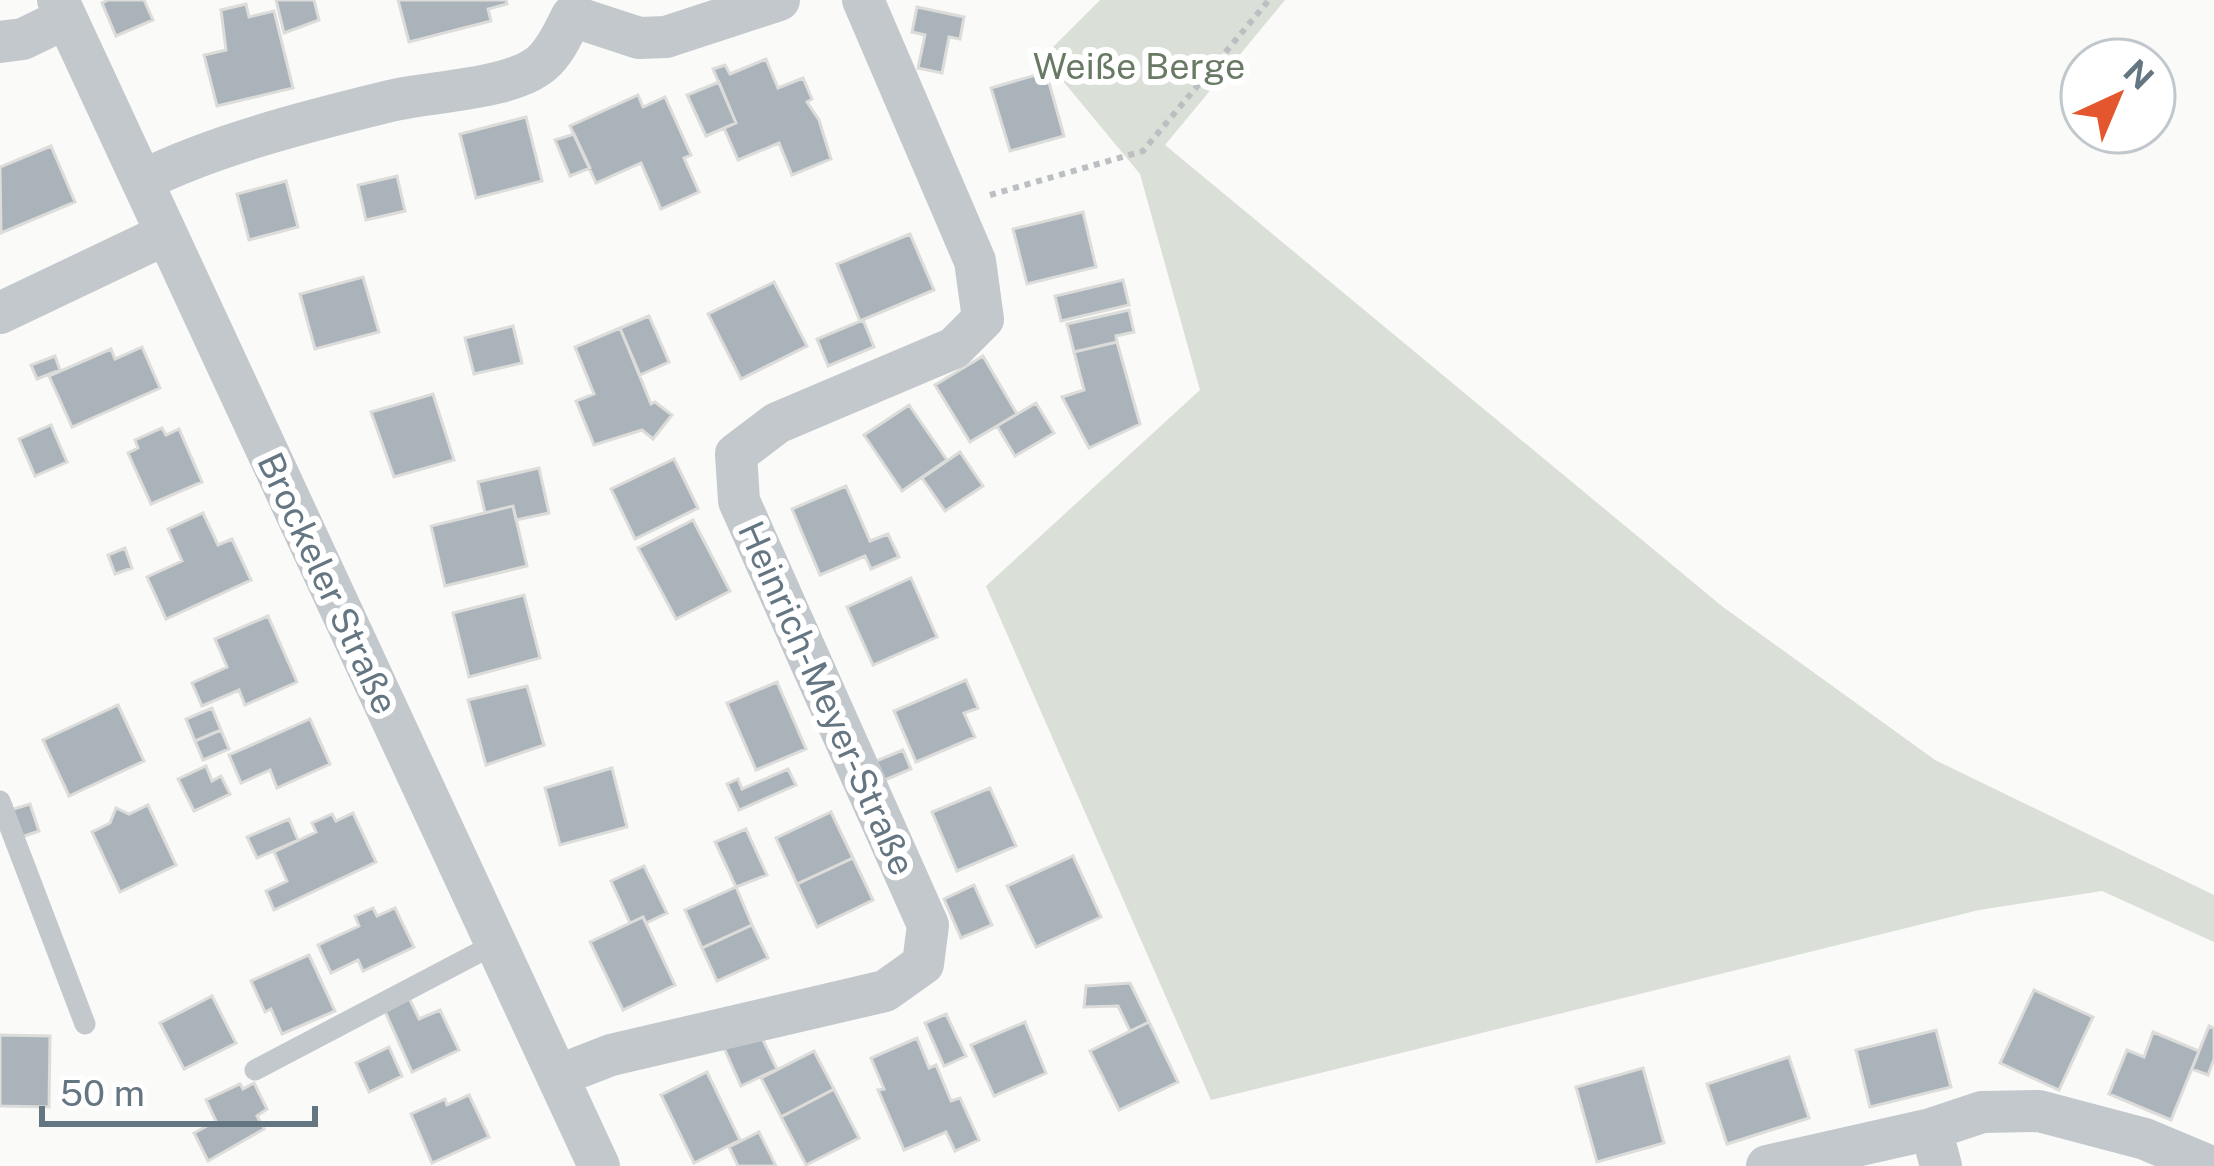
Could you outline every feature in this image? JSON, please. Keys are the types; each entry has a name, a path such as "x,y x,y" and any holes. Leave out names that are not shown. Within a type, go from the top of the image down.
{"street":[{"path":"142,182 174,165 327,118 392,100 518,76 542,64 571,8 639,38 666,38 779,0"},
{"name":"Heinrich-Meyer-Straße","path":"557,1076 611,1054 885,991 923,964 928,925 740,501 736,454 777,423 954,349 983,319 976,261 863,0"},
{"path":"0,42 23,40 62,9"},
{"name":"Brockeler Straße","path":"62,9 599,1166"},
{"path":"0,313 166,234"},
{"path":"1767,1166 1936,1148 1982,1112 2039,1112 2145,1139 2209,1166"}],"lane":[{"path":"0,801 85,1024"},
{"path":"255,1070 496,944"}],"path":[{"path":"952,206 1143,151 1269,0"}],"green space":[{"name":"Weiße Berge","path":"1100,0 1285,0 1165,145 1723,607 1935,760 2214,895 2214,942 2102,891 1979,910 1211,1100 986,586 1200,390 1140,174 1043,57"}],"building":[{"path":"144,0 153,20 116,36 102,3"},
{"path":"276,0 314,0 319,20 284,33"},
{"path":"398,0 506,0 507,4 488,9 491,21 409,42"},
{"path":"246,4 249,17 274,11 293,88 217,106 204,55 226,50 221,10"},
{"path":"917,7 964,17 960,39 949,37 942,73 918,68 925,35 912,32"},
{"path":"766,59 778,88 803,78 812,99 807,102 819,120 831,159 792,175 779,143 738,160 724,128 736,123 713,69 725,65 730,74"},
{"path":"1046,72 1064,136 1010,151 991,88"},
{"path":"719,82 736,123 706,136 687,95"},
{"path":"638,95 643,107 665,97 691,155 684,158 699,192 661,209 641,163 596,183 570,126"},
{"path":"526,117 542,181 476,198 460,134"},
{"path":"574,134 590,168 570,176 555,140"},
{"path":"51,146 75,202 1,233 0,167"},
{"path":"397,176 405,211 366,220 358,185"},
{"path":"286,181 298,227 249,240 237,194"},
{"path":"1083,212 1096,267 1027,284 1013,229"},
{"path":"910,234 934,290 860,321 837,264"},
{"path":"363,277 379,332 315,349 300,294"},
{"path":"1123,280 1129,305 1061,321 1055,296"},
{"path":"774,282 807,346 741,379 708,314"},
{"path":"1129,310 1134,332 1116,336 1117,342 1074,352 1067,324"},
{"path":"649,316 669,362 640,375 620,328"},
{"path":"863,320 874,347 828,366 817,339"},
{"path":"513,326 522,363 474,374 465,338"},
{"path":"620,328 651,404 655,402 672,415 653,439 642,430 594,445 576,401 594,394 575,347"},
{"path":"1117,342 1140,424 1089,448 1062,397 1084,390 1074,352"},
{"path":"142,347 160,388 72,427 49,376 111,349 115,359"},
{"path":"55,356 60,370 37,379 31,365"},
{"path":"983,356 1017,414 970,442 935,385"},
{"path":"433,394 454,460 394,477 371,412"},
{"path":"1036,403 1054,433 1015,456 997,426"},
{"path":"909,405 947,460 902,491 864,435"},
{"path":"51,425 67,462 35,476 19,439"},
{"path":"162,428 166,435 179,429 202,482 151,504 128,453 138,448 135,440"},
{"path":"960,452 983,486 945,511 922,478"},
{"path":"674,459 698,508 635,539 611,489"},
{"path":"539,468 549,513 516,520 513,506 485,513 478,482"},
{"path":"846,486 870,541 888,534 899,557 871,569 865,556 820,575 792,509"},
{"path":"513,506 527,566 445,586 431,526"},
{"path":"203,513 218,545 232,539 251,580 166,619 147,577 182,561 168,529"},
{"path":"693,520 730,591 676,619 638,548"},
{"path":"125,548 132,568 115,574 108,555"},
{"path":"911,578 937,637 873,665 847,607"},
{"path":"524,595 540,658 469,677 453,613"},
{"path":"268,616 297,682 245,705 239,690 202,706 192,683 227,667 215,639"},
{"path":"966,680 978,708 964,713 975,737 916,762 894,711"},
{"path":"777,682 806,749 756,770 727,703"},
{"path":"527,686 544,745 486,765 468,700"},
{"path":"118,705 144,761 69,796 43,740"},
{"path":"212,708 221,730 195,741 186,719"},
{"path":"310,719 330,764 277,788 270,770 241,783 229,755"},
{"path":"221,730 229,749 203,760 195,741"},
{"path":"903,750 911,769 885,780 876,761"},
{"path":"206,766 212,781 221,776 230,794 194,811 178,779"},
{"path":"612,768 627,827 560,845 545,788"},
{"path":"788,769 796,785 739,810 727,784 738,779 742,789"},
{"path":"990,788 1016,846 957,871 932,812"},
{"path":"30,804 39,831 16,839 7,811"},
{"path":"148,805 176,865 120,892 92,832 110,823 116,808 129,814"},
{"path":"831,812 853,858 797,884 776,838"},
{"path":"353,813 376,862 274,910 266,891 287,881 274,852 316,832 312,823 332,814 336,821"},
{"path":"289,819 298,840 257,858 247,837"},
{"path":"746,829 767,875 736,887 715,842"},
{"path":"1073,856 1101,917 1036,947 1007,886"},
{"path":"853,858 873,900 817,927 797,884"},
{"path":"644,866 667,913 646,923 643,917 630,923 611,881"},
{"path":"974,885 992,925 961,938 944,899"},
{"path":"736,887 752,925 702,948 685,910"},
{"path":"373,908 377,916 395,908 414,947 363,971 358,960 331,973 318,945 359,926 355,916"},
{"path":"643,917 675,985 623,1010 590,942"},
{"path":"752,925 768,958 717,981 702,948"},
{"path":"309,955 335,1011 282,1034 251,981"},
{"path":"1130,983 1149,1022 1130,1031 1118,1006 1084,1007 1086,986"},
{"path":"2034,990 2093,1017 2059,1090 2000,1063"},
{"path":"212,996 236,1043 184,1069 160,1023"},
{"path":"409,998 419,1019 440,1010 459,1050 412,1072 384,1009"},
{"path":"946,1014 966,1056 944,1066 925,1023"},
{"path":"1025,1022 1046,1073 994,1096 971,1045"},
{"path":"1149,1022 1178,1082 1119,1110 1090,1051"},
{"path":"2209,1026 2214,1028 2214,1059 2208,1075 2192,1069"},
{"path":"1936,1030 1951,1087 1870,1107 1856,1050"},
{"path":"759,1032 777,1069 741,1086 720,1039"},
{"path":"2153,1032 2199,1051 2171,1120 2109,1094 2127,1050 2144,1057"},
{"path":"0,1035 50,1036 49,1107 0,1106"},
{"path":"917,1038 929,1068 936,1065 951,1101 960,1098 979,1140 955,1151 946,1132 904,1150 878,1090 884,1089 871,1058"},
{"path":"389,1047 402,1076 369,1092 356,1063"},
{"path":"814,1051 834,1089 781,1117 761,1078"},
{"path":"1789,1057 1809,1118 1727,1144 1707,1084"},
{"path":"1643,1068 1664,1143 1597,1162 1576,1087"},
{"path":"707,1072 740,1140 694,1163 661,1095"},
{"path":"254,1083 267,1109 257,1116 264,1129 208,1161 194,1133 216,1121 206,1100 240,1084 243,1089"},
{"path":"834,1089 859,1138 806,1165 781,1117"},
{"path":"469,1095 489,1137 432,1163 411,1114 445,1099 447,1105"},
{"path":"759,1132 776,1166 738,1166 729,1147"}]}
